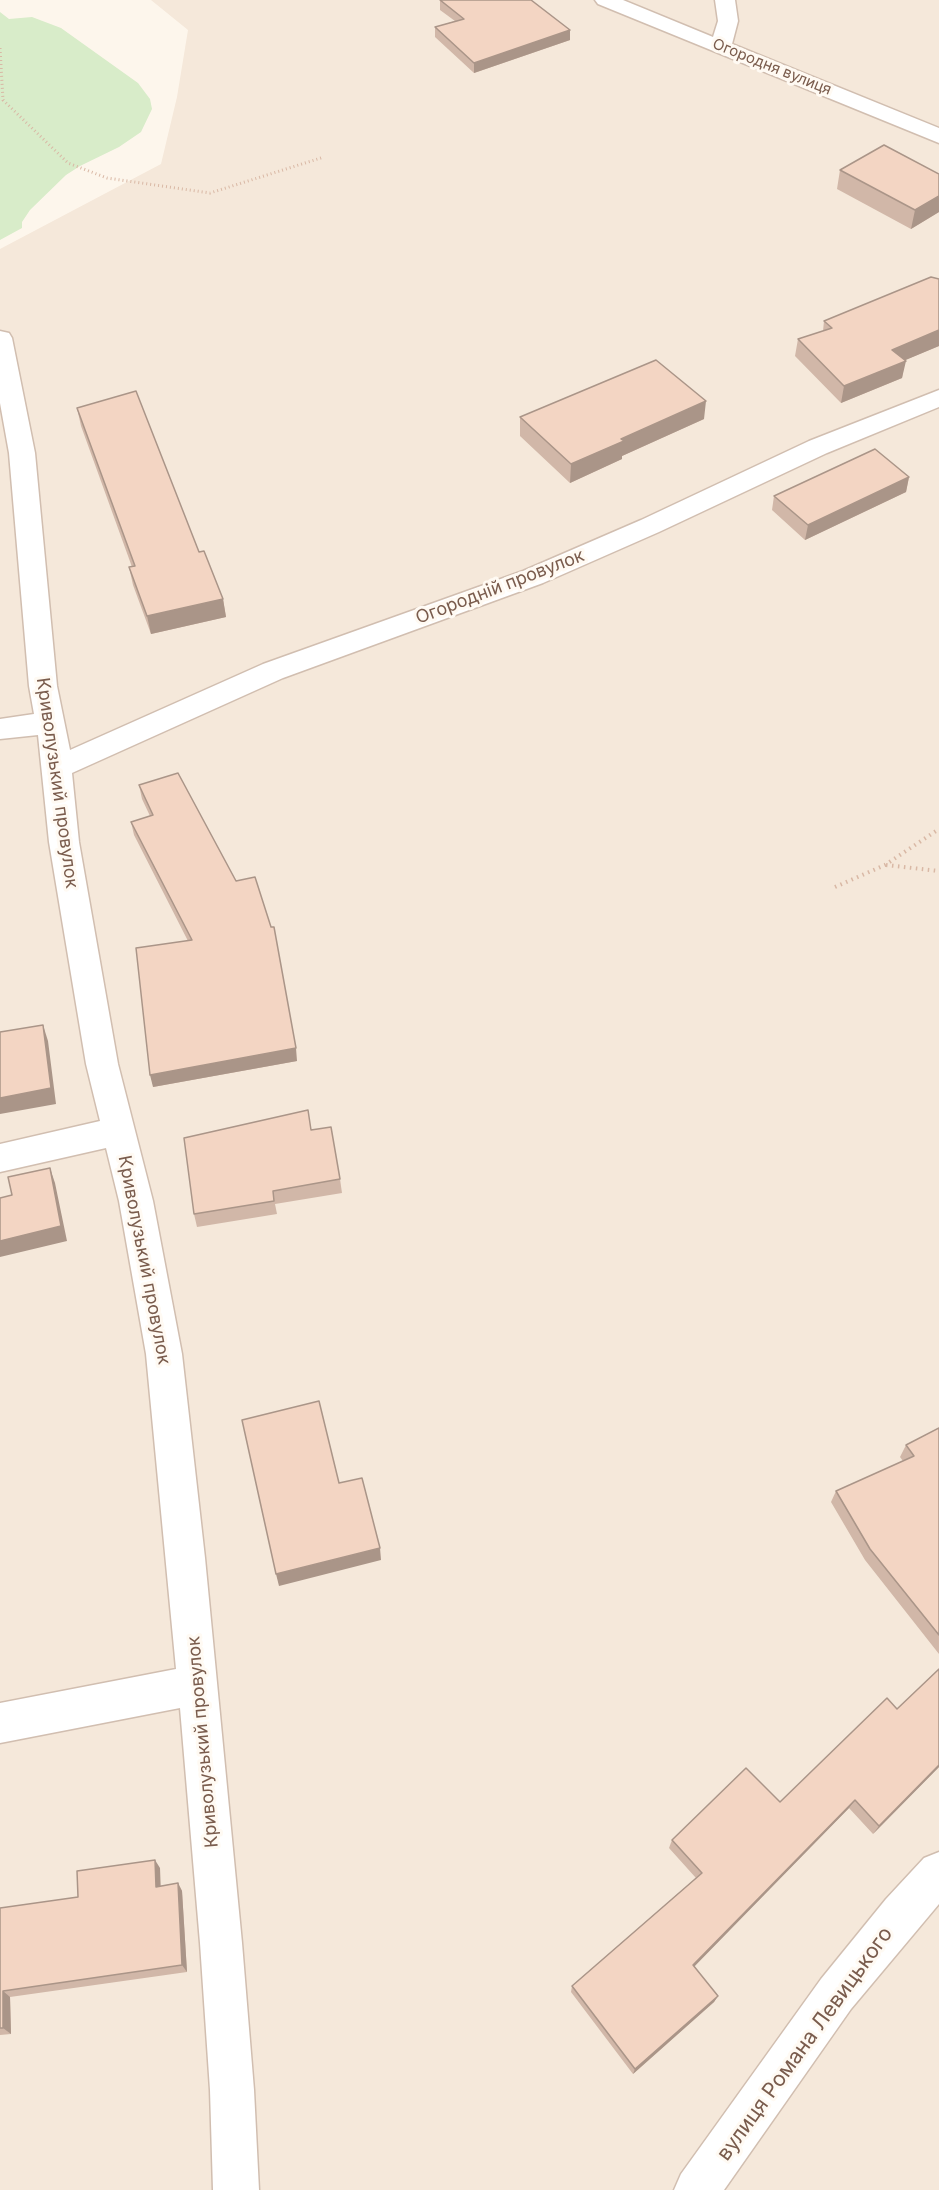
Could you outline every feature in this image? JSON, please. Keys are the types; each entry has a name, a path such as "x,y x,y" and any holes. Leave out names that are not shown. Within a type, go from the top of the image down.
{"street":[{"name":"Огородня вулиця","path":"605,0 939,136"},
{"path":"721,46 728,21 725,0"},
{"name":"Криволузький провулок","path":"0,338 22,453 42,675 57,768 64,842 89,1002 136,1200 164,1354 198,1685 222,1954 232,2091 236,2190"},
{"name":"Огородній провулок","path":"57,768 273,671 478,597 576,558 787,461 939,398"},
{"path":"0,729 49,723"},
{"path":"0,1158 118,1131"},
{"path":"0,1723 198,1685"},
{"name":"вулиця Романа Левицького","path":"698,2190 836,1994 901,1914 939,1873"}],"path":[{"path":"0,48 3,100 0,106"},
{"path":"3,100 68,163 107,178 210,194 324,157"},
{"path":"835,887 885,865 939,829"},
{"path":"885,865 939,871"}],"shaded area":[{"path":"151,0 939,0 939,2190 0,2190 0,249 161,164 177,97 188,30"}],"green space":[{"path":"0,12 9,19 32,17 61,28 138,83 150,99 152,109 141,132 119,147 66,175 30,210 22,222 22,228 0,240"}],"building":[{"path":"440,0 531,0 570,30 474,63 435,27 464,19"},
{"path":"884,145 939,174 939,196 915,210 840,170"},
{"path":"931,277 939,279 939,330 892,350 906,361 844,386 798,339 832,328 824,321"},
{"path":"656,360 706,401 571,464 520,417"},
{"path":"136,391 199,552 204,551 223,599 147,616 129,567 135,566 77,408"},
{"path":"875,449 909,477 808,525 774,496"},
{"path":"178,773 236,881 255,877 271,927 274,927 296,1048 150,1075 136,948 192,940 131,822 153,815 139,785"},
{"path":"43,1025 51,1088 0,1098 0,1032"},
{"path":"308,1110 311,1130 331,1127 340,1179 273,1191 274,1201 194,1214 184,1138"},
{"path":"50,1168 61,1226 0,1241 0,1198 12,1195 8,1177"},
{"path":"319,1401 339,1483 362,1478 380,1548 276,1574 242,1420"},
{"path":"939,1428 939,1635 870,1549 836,1491 914,1456 906,1445"},
{"path":"939,1669 939,1765 879,1826 855,1800 693,1965 718,1996 635,2069 572,1986 702,1873 672,1840 746,1768 780,1802 887,1698 897,1709"},
{"path":"155,1860 156,1887 178,1883 182,1965 3,1991 3,2028 0,2028 0,1908 78,1897 77,1871"}]}
